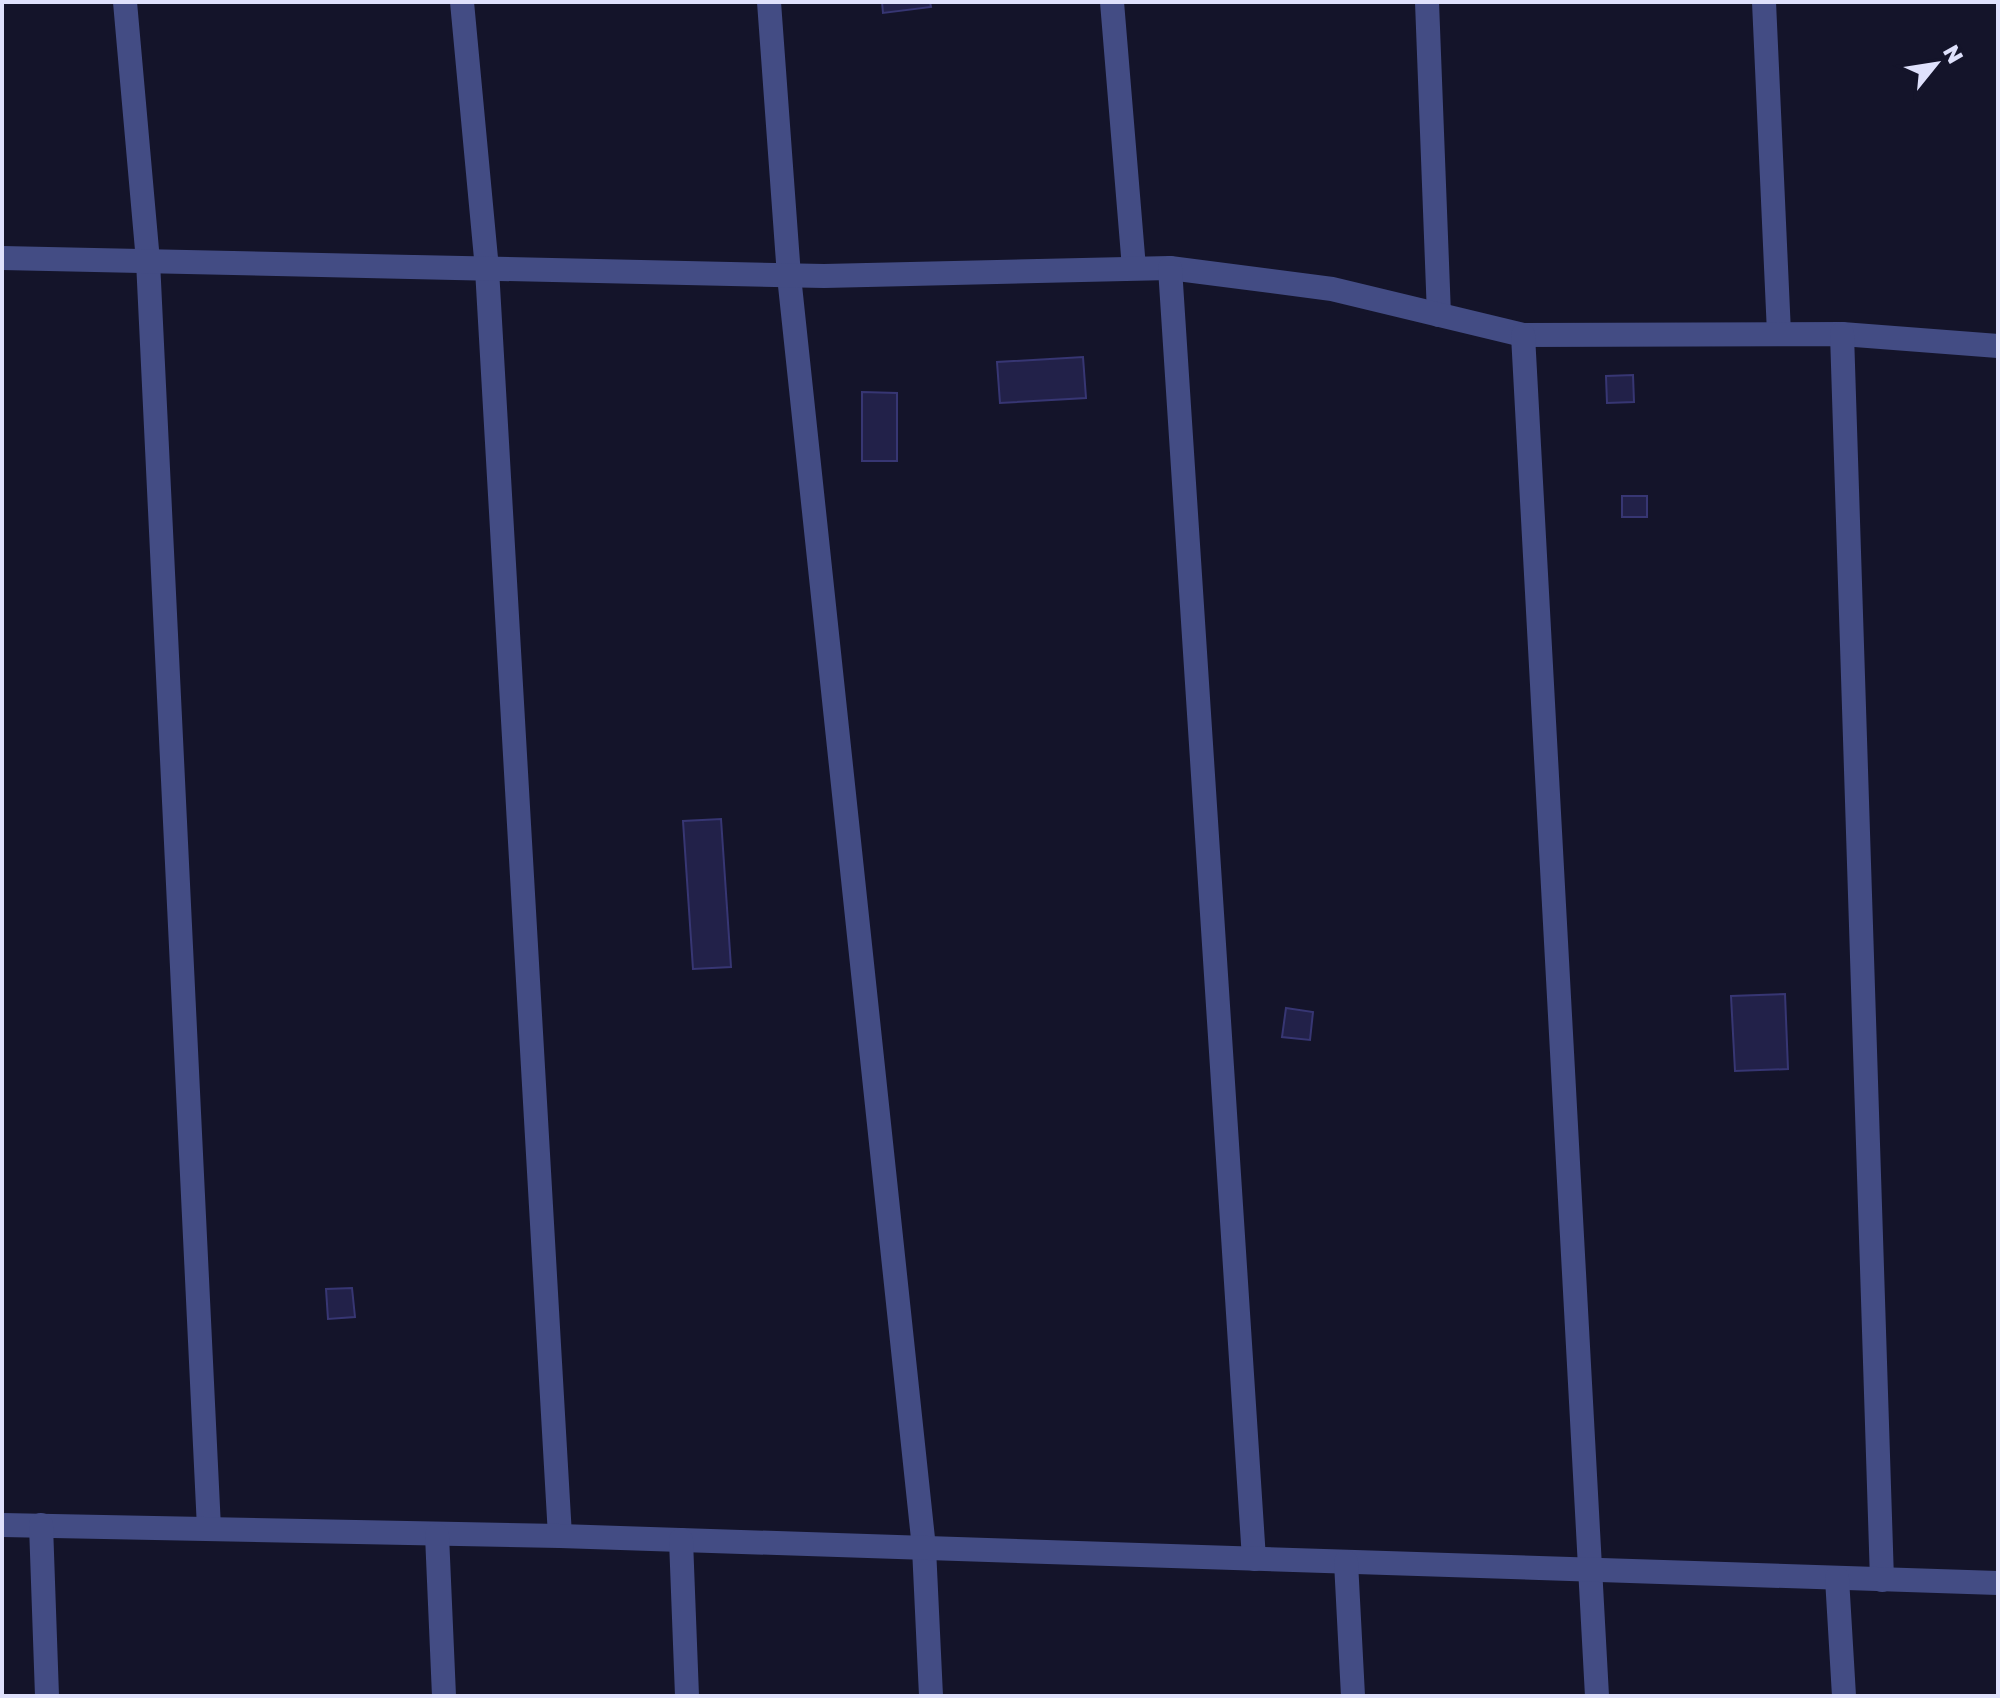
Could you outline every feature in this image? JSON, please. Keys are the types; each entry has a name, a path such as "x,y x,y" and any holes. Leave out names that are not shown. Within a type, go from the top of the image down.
{"street":[{"path":"125,2 148,261 209,1528"},
{"path":"462,2 487,269 560,1536"},
{"path":"769,2 789,276 924,1548 931,1696"},
{"path":"1112,2 1134,268"},
{"path":"1427,2 1439,315"},
{"path":"1764,2 1779,333"},
{"path":"2,258 789,276 1170,268 1332,289 1523,335 1842,334 1998,346"},
{"path":"1170,268 1254,1559"},
{"path":"1842,334 1882,1580"},
{"path":"1523,335 1597,1696"},
{"path":"2,1525 560,1536 1998,1583"},
{"path":"41,1525 47,1696"},
{"path":"437,1535 444,1696"},
{"path":"681,1540 687,1696"},
{"path":"1346,1562 1353,1696"},
{"path":"1837,1578 1844,1696"}],"building":[{"path":"882,2 930,2 931,7 883,13"},
{"path":"1083,357 1086,398 1000,403 997,362"},
{"path":"1633,375 1634,402 1607,403 1606,376"},
{"path":"862,392 897,393 897,461 862,461"},
{"path":"1622,496 1647,496 1647,517 1622,517"},
{"path":"721,819 731,967 693,969 683,821"},
{"path":"1785,994 1788,1069 1735,1071 1731,996"},
{"path":"1286,1008 1313,1012 1310,1040 1282,1037"},
{"path":"352,1288 355,1317 328,1319 326,1289"}]}
